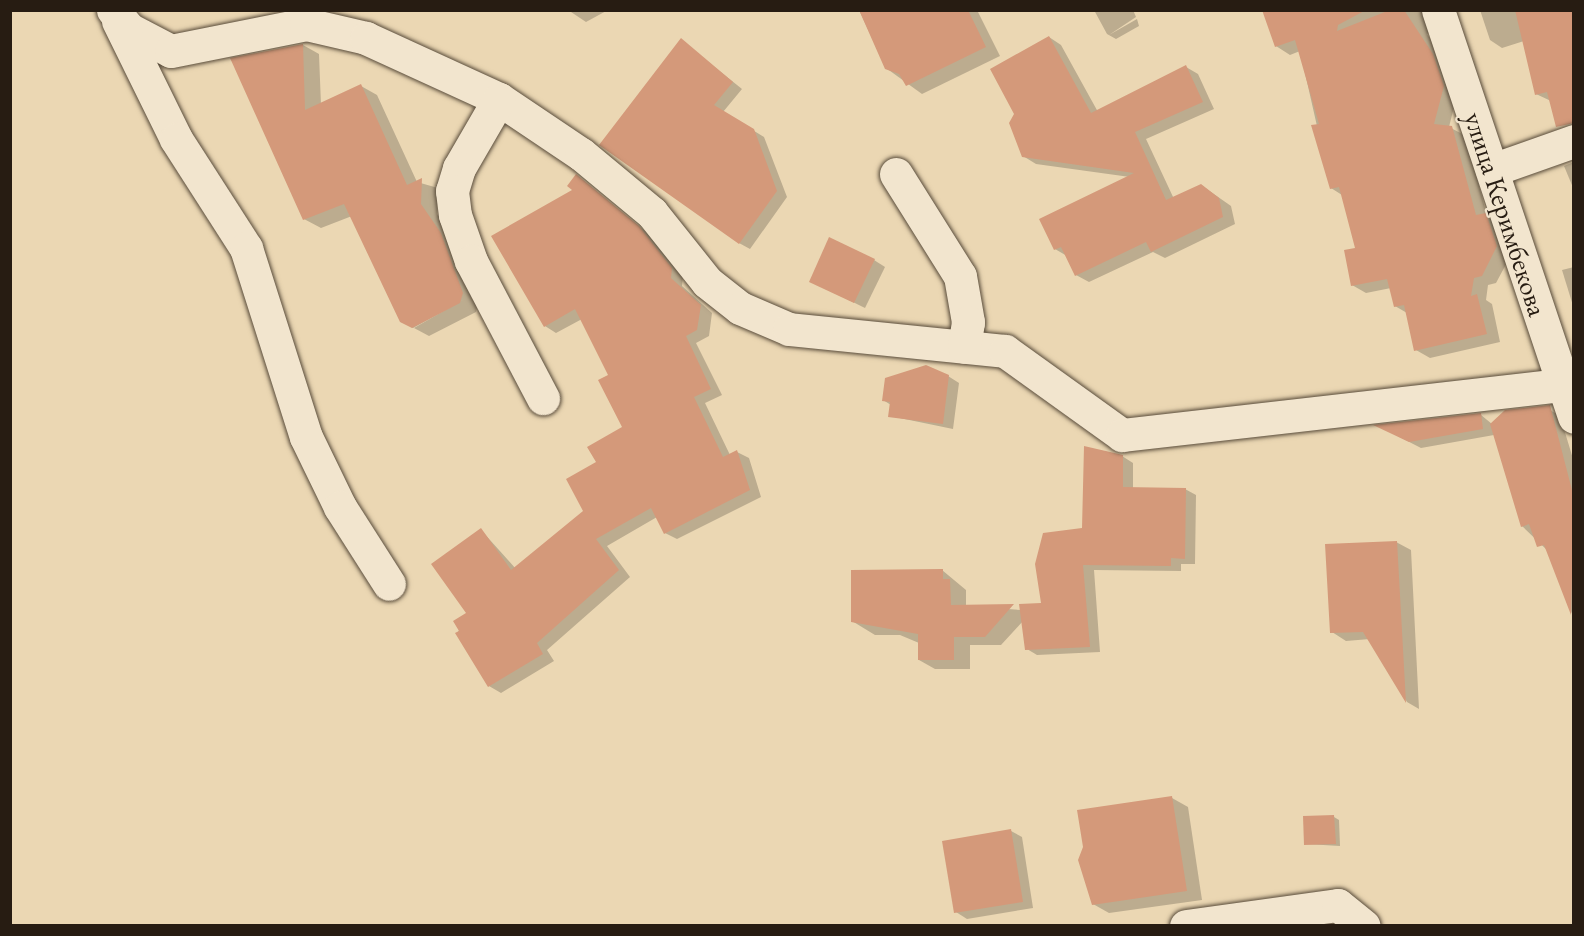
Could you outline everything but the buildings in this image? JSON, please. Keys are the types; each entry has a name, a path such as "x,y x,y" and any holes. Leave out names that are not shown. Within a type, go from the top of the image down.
{"street":[{"path":"113,10 129,29 171,51 279,26 335,30 366,38 499,99 581,154 652,213 707,282 740,308 789,329 1005,351 1122,435 1562,385"},
{"path":"113,10 176,139 246,248 306,437 340,507 389,584"},
{"name":"улица Керимбекова","path":"1438,10 1574,417"},
{"path":"499,99 459,168 452,191 455,215 471,261 543,398"},
{"path":"1492,170 1574,141"},
{"path":"896,174 960,276 968,322 964,347"},
{"path":"1186,926 1338,905 1364,926"}]}
